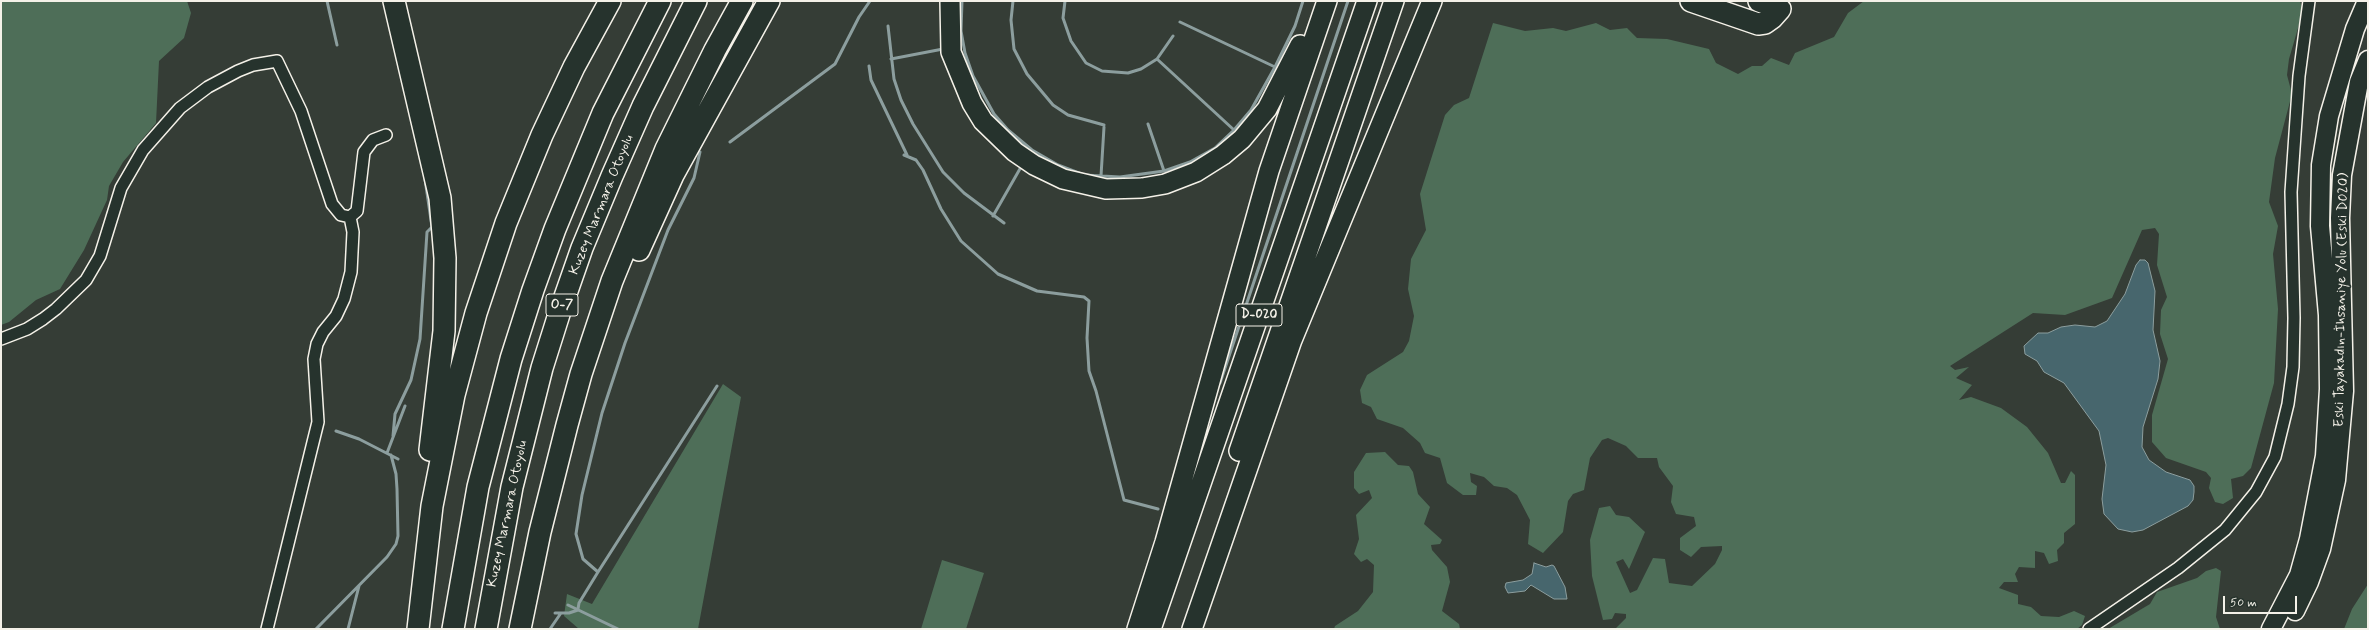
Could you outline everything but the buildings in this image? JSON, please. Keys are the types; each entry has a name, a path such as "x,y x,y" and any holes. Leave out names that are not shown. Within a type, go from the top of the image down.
{"highway":[{"path":"394,1 440,198 445,258 444,331 419,534 411,629"},
{"path":"418,629 426,547 440,462 456,388 478,306 506,223 542,135 574,67 610,1"},
{"name":"O-7","path":"453,629 478,487 511,359 531,297 555,229 600,120 660,1"},
{"name":"Kuzey Marmara Otoyolu","path":"486,629 512,487 542,368 560,311 582,248 612,176 643,106 696,1"},
{"path":"520,629 567,425 583,367 612,281 666,149 715,50 742,1"},
{"path":"525,603 546,543 592,379 625,283 646,232 673,175 769,1"},
{"path":"950,1 951,52 969,97 983,121 1015,152 1042,169 1084,185 1125,189 1165,184 1196,172 1242,140 1267,109 1280,86 1296,55 1318,1"},
{"path":"1137,629 1165,542 1269,171 1327,1"},
{"name":"D-020","path":"1151,629 1367,1"},
{"name":"D-020","path":"1179,629 1394,1"},
{"path":"1192,629 1292,340 1432,1"},
{"path":"1691,1 1758,24 1765,23 1772,18 1782,5 1759,1"}],"main road":[{"name":"Eski Tayakadın-İhsaniye Yolu (Eski D020)","path":"2271,629 2299,575 2309,539 2325,456 2329,382 2328,315 2320,226 2321,165 2329,116 2335,94 2355,30 2367,1"},
{"name":"Eski Tayakadın-İhsaniye Yolu (Eski D020)","path":"2286,629 2309,582 2321,549 2336,480 2344,391 2340,218 2342,175 2359,82 2368,60"}],"street":[{"path":"2089,629 2178,568 2225,530 2256,492 2275,457 2288,404 2293,367 2294,318 2291,192 2300,76 2309,1"},
{"path":"1,340 27,329 43,320 56,310 86,280 100,256 121,188 129,171 159,129 180,108 208,87 253,65 277,61 301,111 332,204 341,215 350,217 354,215 359,206 364,152 373,140 386,135"},
{"path":"267,629 318,422 314,360 317,344 323,332 336,316 344,299 351,272 353,232 350,217"}],"green space":[{"path":"1,1 187,1 191,13 184,38 159,61 156,123 123,162 109,186 107,200 84,250 60,289 36,300 9,322 1,325"},
{"path":"1864,1 2300,1 2303,11 2289,59 2287,75 2292,94 2275,158 2269,202 2278,226 2273,254 2278,309 2274,383 2251,468 2243,476 2231,479 2233,498 2223,504 2215,502 2209,488 2211,478 2206,472 2166,458 2152,442 2152,415 2168,359 2160,334 2161,310 2167,297 2157,265 2159,234 2155,228 2142,230 2112,298 2065,315 2033,313 1950,366 1955,370 1969,367 1956,378 1972,385 1959,400 1971,397 2001,408 2027,427 2048,453 2061,483 2065,483 2071,471 2075,475 2075,524 2064,533 2064,543 2057,550 2058,561 2049,564 2044,553 2035,551 2035,568 2019,567 2015,574 2018,582 2004,582 1999,588 2018,595 2018,604 2031,607 2041,616 2059,617 2074,611 2085,616 2082,625 2077,629 1615,629 1626,618 1626,614 1615,613 1612,619 1603,620 1592,576 1590,540 1599,508 1610,506 1616,515 1629,517 1645,532 1629,569 1623,559 1616,562 1630,593 1637,590 1653,558 1665,559 1669,583 1692,586 1715,564 1722,550 1722,546 1701,547 1691,557 1680,550 1680,538 1696,526 1694,517 1676,514 1671,502 1673,486 1659,467 1657,458 1638,458 1626,446 1608,438 1602,440 1590,458 1584,490 1573,494 1568,501 1563,532 1543,553 1528,544 1530,520 1517,495 1507,488 1494,486 1484,477 1470,473 1471,482 1477,486 1476,495 1463,495 1447,483 1440,458 1425,453 1420,443 1403,428 1377,419 1371,407 1362,403 1360,390 1367,375 1403,352 1409,341 1414,316 1408,289 1411,259 1426,230 1420,194 1445,115 1454,105 1469,98 1493,23 1525,31 1553,28 1566,31 1596,23 1610,30 1627,28 1637,38 1667,39 1709,49 1716,63 1738,74 1752,66 1762,66 1771,58 1789,65 1795,53 1834,37 1848,13"},
{"path":"723,384 741,397 698,629 579,629 564,616 567,594 592,604"},
{"path":"1385,452 1398,465 1409,466 1413,472 1418,494 1430,507 1424,524 1442,540 1440,544 1431,545 1432,550 1447,567 1450,582 1442,611 1459,624 1460,629 1334,629 1335,626 1358,611 1373,592 1374,565 1367,559 1361,562 1354,554 1359,539 1356,515 1372,498 1369,490 1359,494 1354,488 1354,472 1366,453"},
{"path":"942,560 984,573 966,629 921,629"},
{"path":"2216,568 2221,571 2216,617 2220,629 2108,629 2150,604 2157,592 2197,578 2206,571"},
{"path":"2368,584 2368,629 2344,629 2352,609"}],"water":[{"path":"2140,260 2145,260 2148,263 2155,291 2153,330 2160,361 2158,379 2143,427 2142,447 2149,460 2166,472 2190,480 2194,486 2194,492 2193,500 2188,506 2143,530 2132,532 2118,529 2104,514 2102,499 2106,465 2099,431 2064,383 2044,372 2037,361 2025,354 2024,346 2038,333 2048,333 2061,327 2075,325 2095,327 2107,321 2125,294 2136,265"},
{"path":"1534,563 1546,567 1552,565 1554,566 1565,587 1567,599 1554,599 1531,585 1525,591 1508,593 1505,587 1506,583 1523,580 1532,574"}],"waterway":[{"path":"327,1 337,45"},
{"path":"730,142 835,64 859,17 870,1"},
{"path":"962,1 961,31 965,53 973,76 994,114 1008,130 1032,150 1058,165 1084,175 1120,177 1164,171 1190,162 1215,148 1234,130 1251,110 1275,67 1295,26 1303,1"},
{"path":"1013,1 1011,20 1014,49 1027,74 1053,105 1068,115 1104,125"},
{"path":"1065,1 1063,18 1071,41 1086,63 1102,71 1128,73 1141,69 1157,59 1173,36"},
{"path":"1220,383 1348,1"},
{"path":"1180,22 1275,67"},
{"path":"888,26 894,79 901,100 913,124 943,172 964,193 1004,223"},
{"path":"891,59 943,49"},
{"path":"1157,59 1234,130"},
{"path":"869,66 871,80 907,155"},
{"path":"1148,124 1164,171"},
{"path":"1101,176 1104,127"},
{"path":"598,572 583,559 576,534 582,495 602,413 625,343 668,230 694,178 700,152"},
{"path":"904,155 916,160 923,170 941,209 961,241 998,274 1037,291 1084,297 1089,301 1087,338 1089,371 1096,391 1124,500 1158,509"},
{"path":"993,216 1021,167"},
{"path":"393,436 395,414 411,380 420,339 427,232 432,227 425,179"},
{"path":"578,609 579,603 598,572 717,386"},
{"path":"387,453 405,406"},
{"path":"336,431 359,439 398,459"},
{"path":"316,629 387,557 396,544 398,536 397,489 396,474 391,455"},
{"path":"348,629 359,586"},
{"path":"568,605 618,629"},
{"path":"555,613 569,613 578,610"},
{"path":"550,629 561,613"}]}
